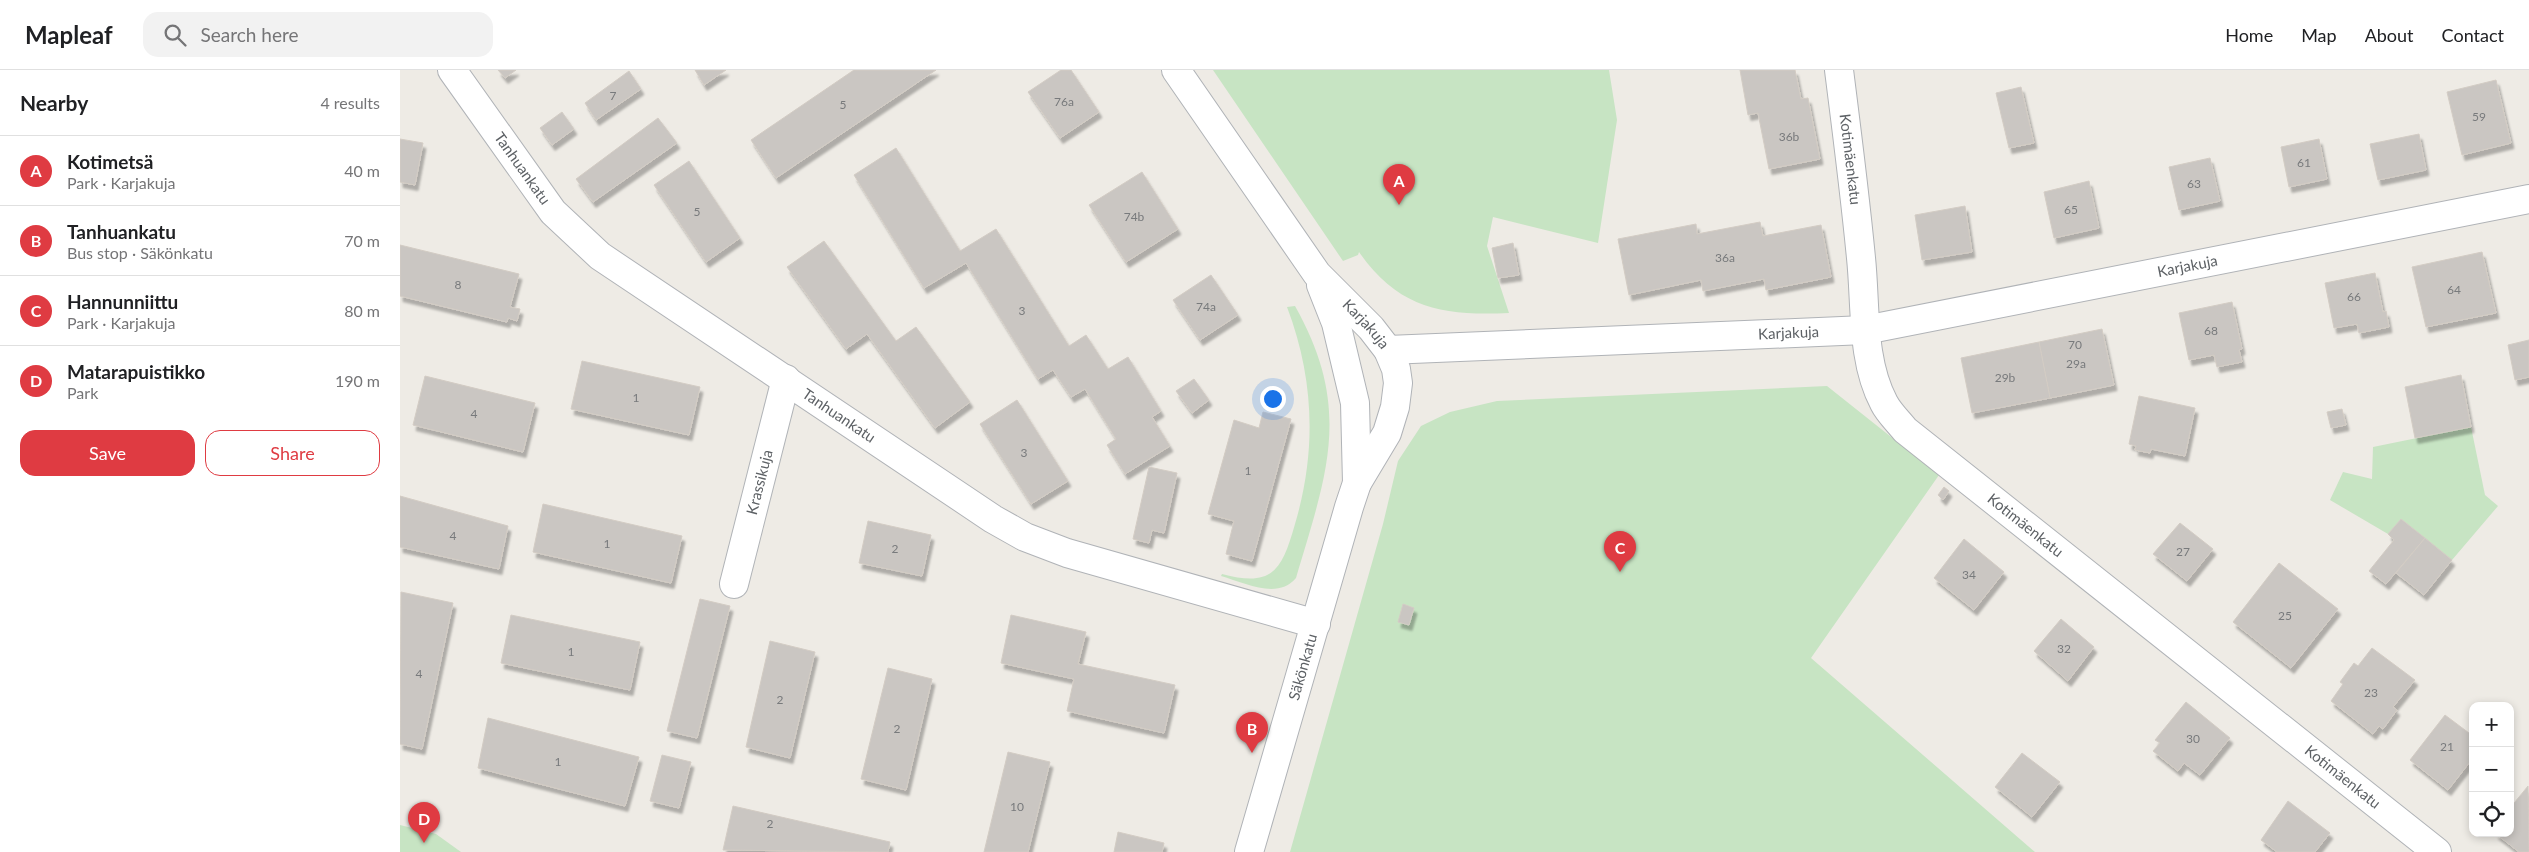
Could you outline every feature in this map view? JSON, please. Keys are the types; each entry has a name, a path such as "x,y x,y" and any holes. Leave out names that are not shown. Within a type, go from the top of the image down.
{"street":[{"name":"Tanhuankatu","path":"452,70 535,188 574,233 624,274 786,379 993,519 1025,537 1110,566 1316,624"},
{"name":"Karjakuja","path":"1176,70 1317,274 1371,328 1388,350 1865,330 2529,198"},
{"name":"Kotimäenkatu","path":"1839,70 1861,256 1865,330 1873,370 1884,403 1905,430 2437,852"},
{"name":"Säkönkatu","path":"1317,274 1336,323 1354,403 1357,483"},
{"name":"Säkönkatu","path":"1249,852 1357,483 1387,433 1395,407 1398,383 1396,369 1388,350"},
{"name":"Krassikuja","path":"734,584 786,379"}],"green space":[{"path":"1213,70 1609,70 1617,120 1598,243 1493,217 1487,246 1509,313 1463,313 1424,305 1390,286 1374,271 1359,252 1358,255 1343,261"},
{"path":"1295,306 1313,343 1324,377 1329,410 1329,441 1325,473 1296,578 1289,585 1280,588 1261,588 1221,576 1222,574 1240,578 1254,578 1265,576 1273,571 1285,553 1295,524 1307,469 1309,414 1303,360 1287,307"},
{"path":"1827,386 1939,475 1811,658 2035,852 1290,852 1383,524 1398,461 1421,426 1450,412 1497,401"},
{"path":"2471,427 2485,495 2498,506 2452,560 2401,519 2388,534 2330,500 2343,472 2372,479 2373,447"},
{"path":"400,825 436,834 461,852 400,852"}],"building":[{"path":"498,70 516,70 505,78"},
{"path":"695,70 726,70 704,85"},
{"path":"854,70 936,70 776,178 751,140"},
{"path":"1061,70 1071,70 1099,112 1060,138 1028,92"},
{"path":"1740,70 1795,70 1801,99 1808,98 1820,159 1769,169 1758,113 1748,115"},
{"path":"629,71 641,89 596,120 585,103"},
{"path":"2496,80 2511,143 2462,155 2447,92"},
{"path":"2021,87 2034,143 2009,148 1996,93"},
{"path":"562,112 574,129 552,145 540,128"},
{"path":"658,118 677,143 593,202 576,179"},
{"path":"2419,134 2426,170 2378,180 2370,144"},
{"path":"400,139 423,143 415,185 400,182"},
{"path":"2319,139 2327,179 2289,187 2281,147"},
{"path":"896,148 960,251 996,229 1069,346 1086,335 1108,369 1128,357 1161,411 1152,417 1170,446 1125,474 1107,445 1116,439 1085,389 1071,397 1053,370 1038,379 966,263 924,288 854,175"},
{"path":"2210,158 2220,201 2179,210 2169,167"},
{"path":"689,161 740,238 706,262 654,185"},
{"path":"1142,172 1178,229 1126,262 1089,205"},
{"path":"2089,181 2099,228 2054,238 2044,192"},
{"path":"1965,206 1972,252 1922,260 1915,215"},
{"path":"1760,222 1763,236 1821,225 1831,277 1766,290 1764,279 1703,291 1701,280 1629,295 1618,239 1696,224 1697,234"},
{"path":"824,241 896,341 916,327 970,402 935,428 867,334 846,349 787,267"},
{"path":"1513,243 1519,275 1498,278 1492,248"},
{"path":"400,245 519,274 510,307 520,309 517,321 508,318 507,322 400,296"},
{"path":"2482,252 2496,313 2426,327 2412,267"},
{"path":"2375,273 2383,312 2386,311 2389,327 2359,333 2357,324 2334,328 2325,283"},
{"path":"1211,275 1238,315 1200,340 1173,300"},
{"path":"2232,302 2242,349 2239,350 2242,362 2217,367 2214,355 2189,360 2179,313"},
{"path":"2102,329 2114,385 2050,398 2039,342"},
{"path":"2529,340 2529,377 2515,380 2508,345"},
{"path":"2039,342 2050,398 1972,413 1961,358"},
{"path":"582,361 700,387 689,435 571,409"},
{"path":"2461,375 2471,427 2415,438 2405,387"},
{"path":"425,376 535,403 523,452 413,425"},
{"path":"1194,379 1209,400 1192,413 1176,391"},
{"path":"2139,396 2195,408 2185,456 2151,449 2150,453 2135,450 2136,446 2129,444"},
{"path":"1017,400 1068,481 1031,504 980,424"},
{"path":"2342,409 2346,425 2331,428 2327,412"},
{"path":"1263,412 1291,419 1252,561 1226,554 1234,521 1208,514 1234,420 1259,428"},
{"path":"1149,467 1177,473 1164,533 1152,530 1149,543 1133,539"},
{"path":"1944,487 1949,491 1943,500 1938,495"},
{"path":"400,496 508,526 499,569 400,547"},
{"path":"543,504 682,536 671,583 533,552"},
{"path":"2401,519 2425,538 2386,584 2369,571 2394,540 2388,534"},
{"path":"868,521 931,535 922,576 859,563"},
{"path":"2180,523 2213,549 2187,581 2153,554"},
{"path":"2425,538 2452,560 2424,595 2396,573"},
{"path":"1964,539 2004,572 1974,610 1934,578"},
{"path":"2279,563 2338,609 2291,668 2233,622"},
{"path":"401,592 453,603 422,749 400,744"},
{"path":"700,599 730,606 697,738 667,731"},
{"path":"1403,604 1414,608 1409,625 1398,622"},
{"path":"511,615 640,642 630,690 501,663"},
{"path":"1011,615 1086,632 1078,664 1175,685 1164,733 1067,711 1074,679 1001,663"},
{"path":"2061,619 2094,647 2068,681 2034,651"},
{"path":"770,641 815,652 790,758 746,747"},
{"path":"2372,648 2415,680 2393,707 2397,710 2383,729 2379,726 2373,734 2331,701 2343,684 2340,682 2354,663 2358,666"},
{"path":"888,668 932,679 906,790 861,779"},
{"path":"2186,702 2230,738 2200,775 2184,763 2178,771 2153,751 2160,743 2155,740"},
{"path":"2445,715 2469,733 2469,763 2448,790 2410,760"},
{"path":"488,718 639,757 625,806 478,768"},
{"path":"1008,752 1050,762 1028,852 984,852"},
{"path":"2022,753 2060,782 2032,817 1995,787"},
{"path":"662,755 691,762 679,808 650,801"},
{"path":"2528,786 2529,852 2519,852 2500,837 2514,837 2514,803"},
{"path":"2288,801 2330,833 2315,852 2277,852 2261,840"},
{"path":"733,806 890,842 888,852 723,850"},
{"path":"1118,832 1164,843 1162,852 1114,852"}],"place":[{"name":"Kotimetsä","path":"1399,205"},
{"name":"Hannunniittu","path":"1620,572"},
{"name":"Tanhuankatu","path":"1252,753"},
{"name":"Matarapuistikko","path":"424,843"}]}
